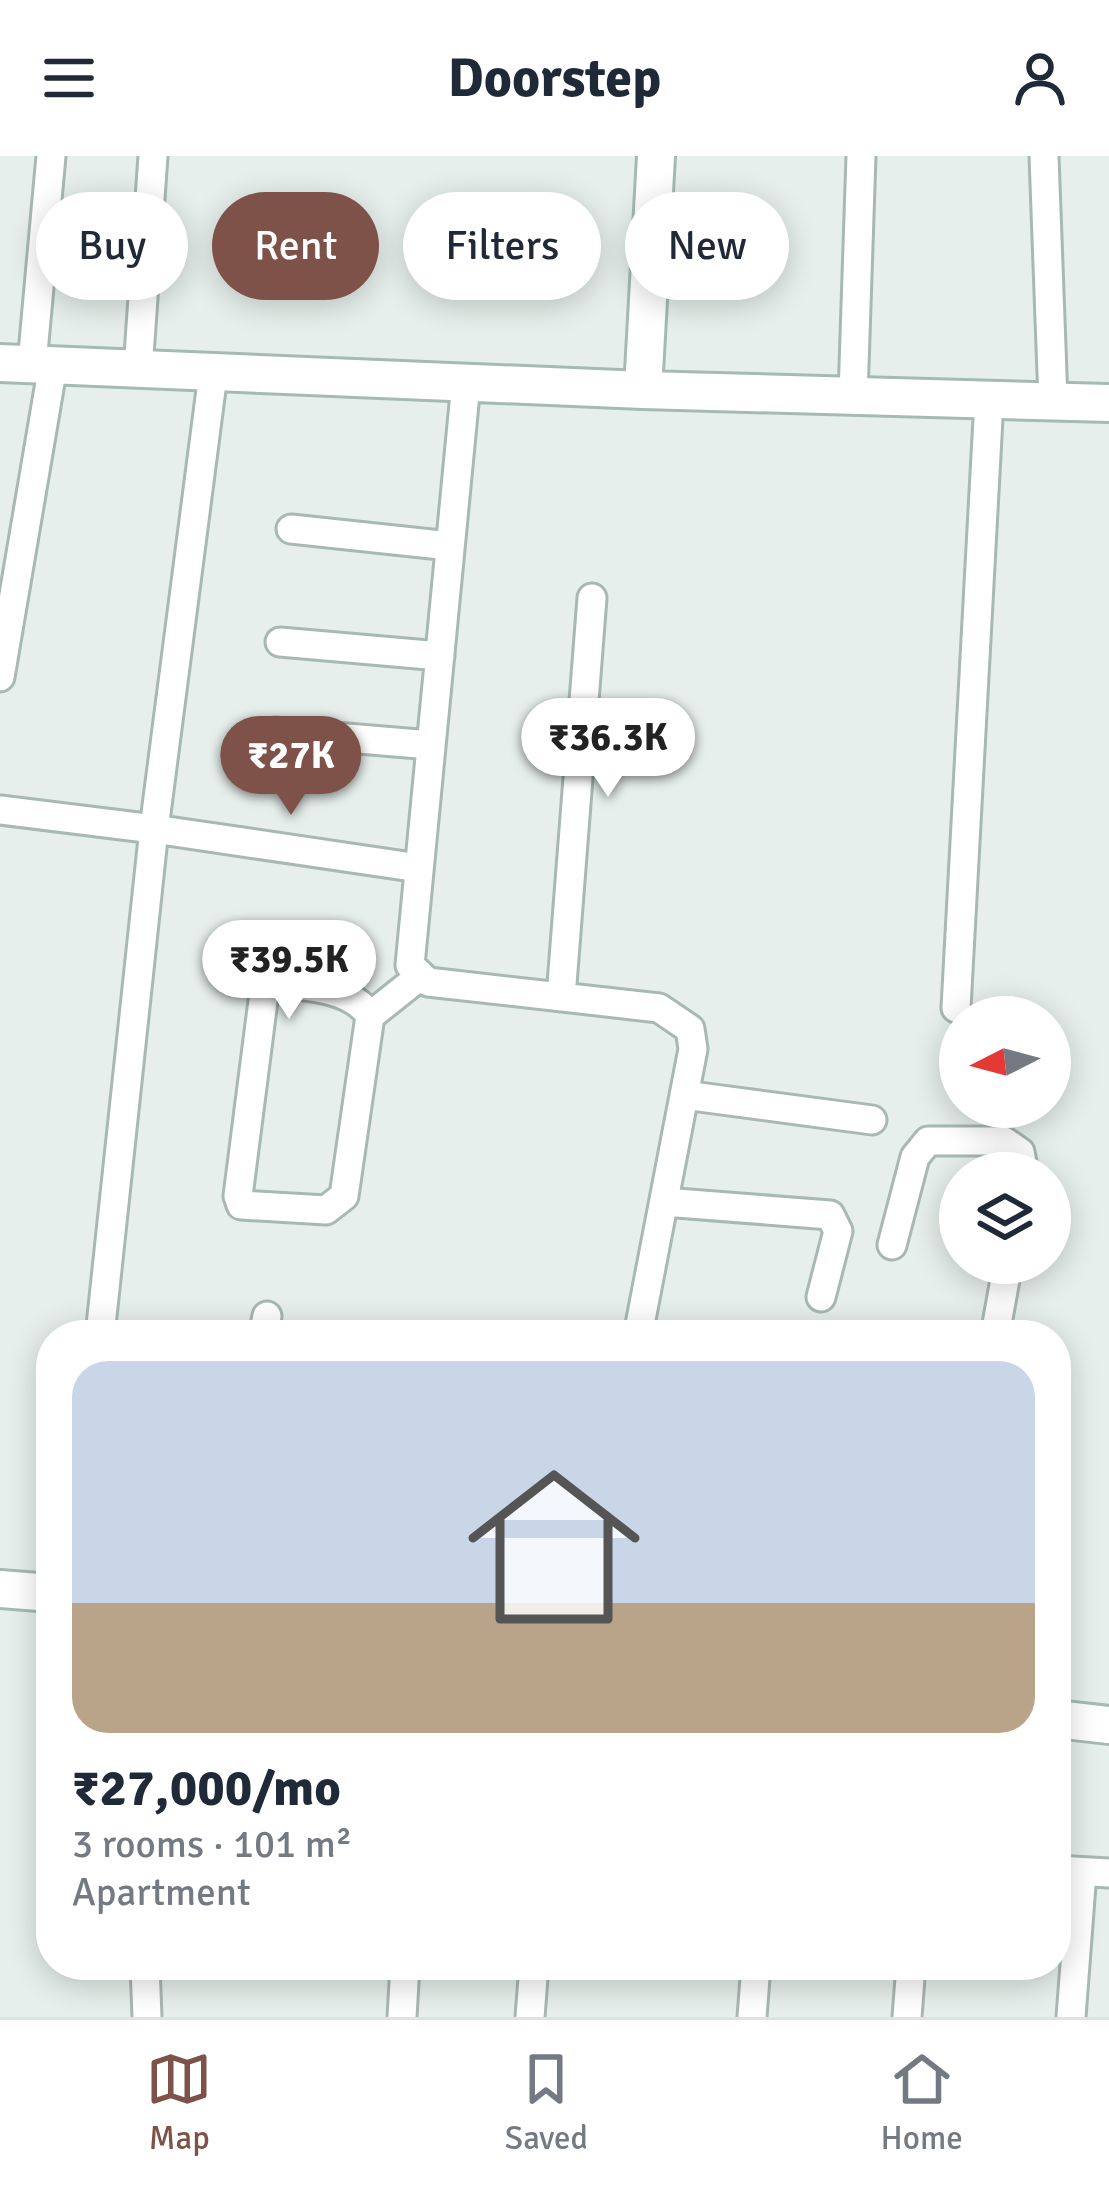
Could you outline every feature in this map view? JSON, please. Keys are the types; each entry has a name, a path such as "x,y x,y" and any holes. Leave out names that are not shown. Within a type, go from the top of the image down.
{"street":[{"path":"0,677 51,156"},
{"path":"138,369 153,156"},
{"path":"643,390 656,156"},
{"path":"853,396 861,156"},
{"path":"1044,156 1053,401"},
{"path":"28,364 643,390 1109,403"},
{"path":"102,1320 154,829 214,374"},
{"path":"418,977 410,951 466,383"},
{"path":"957,996 989,400"},
{"path":"291,530 450,546"},
{"path":"561,997 592,598"},
{"path":"280,642 440,656"},
{"path":"275,732 431,745"},
{"path":"0,810 419,868"},
{"path":"370,1016 361,1001 349,996 274,984 264,993 241,1204 326,1210 344,1196 370,1016 418,977 659,1008 678,1016 690,1029 693,1049 641,1320"},
{"path":"684,1095 872,1120"},
{"path":"892,1245 916,1157 928,1141 1004,1141 1020,1152"},
{"path":"664,1202 830,1215 838,1231 821,1298"},
{"path":"998,1320 1004,1284"},
{"path":"0,1589 36,1592"},
{"path":"1071,1720 1109,1725"},
{"path":"1071,2017 1082,1871"},
{"path":"146,1980 147,2017"},
{"path":"402,2017 404,1980"},
{"path":"530,2017 533,1980"},
{"path":"752,2017 755,1980"},
{"path":"907,2017 910,1980"}]}
